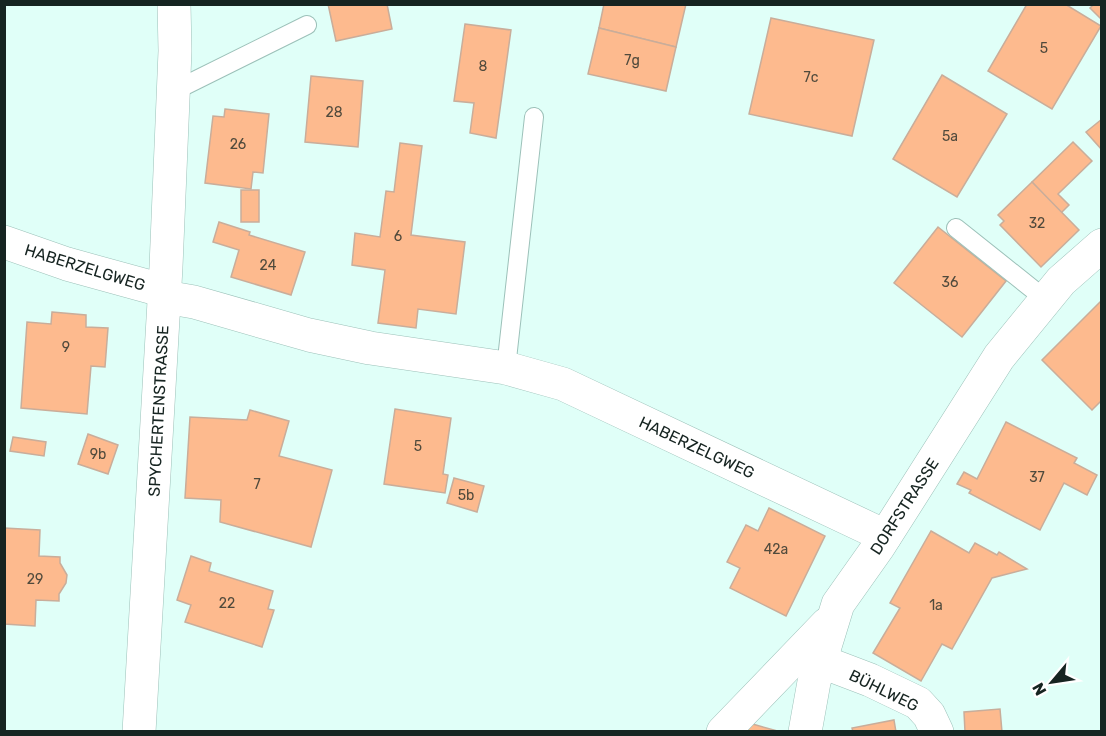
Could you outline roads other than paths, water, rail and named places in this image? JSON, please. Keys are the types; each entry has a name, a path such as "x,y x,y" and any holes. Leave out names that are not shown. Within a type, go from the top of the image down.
{"street":[{"name":"SPYCHERTENSTRASSE","path":"139,732 165,294 174,91 174,4"},
{"name":"HABERZELGWEG","path":"4,242 165,294 309,335 370,348 506,368 563,384 885,536"},
{"name":"DORFSTRASSE","path":"805,732 814,682 838,604 885,536 999,357 1061,281 1101,245"},
{"path":"723,732 833,618"},
{"name":"BÜHLWEG","path":"820,661 918,703 929,715 937,732"}],"lane":[{"path":"174,91 307,25"},
{"path":"506,368 534,117"},
{"path":"956,228 1045,299"}]}
